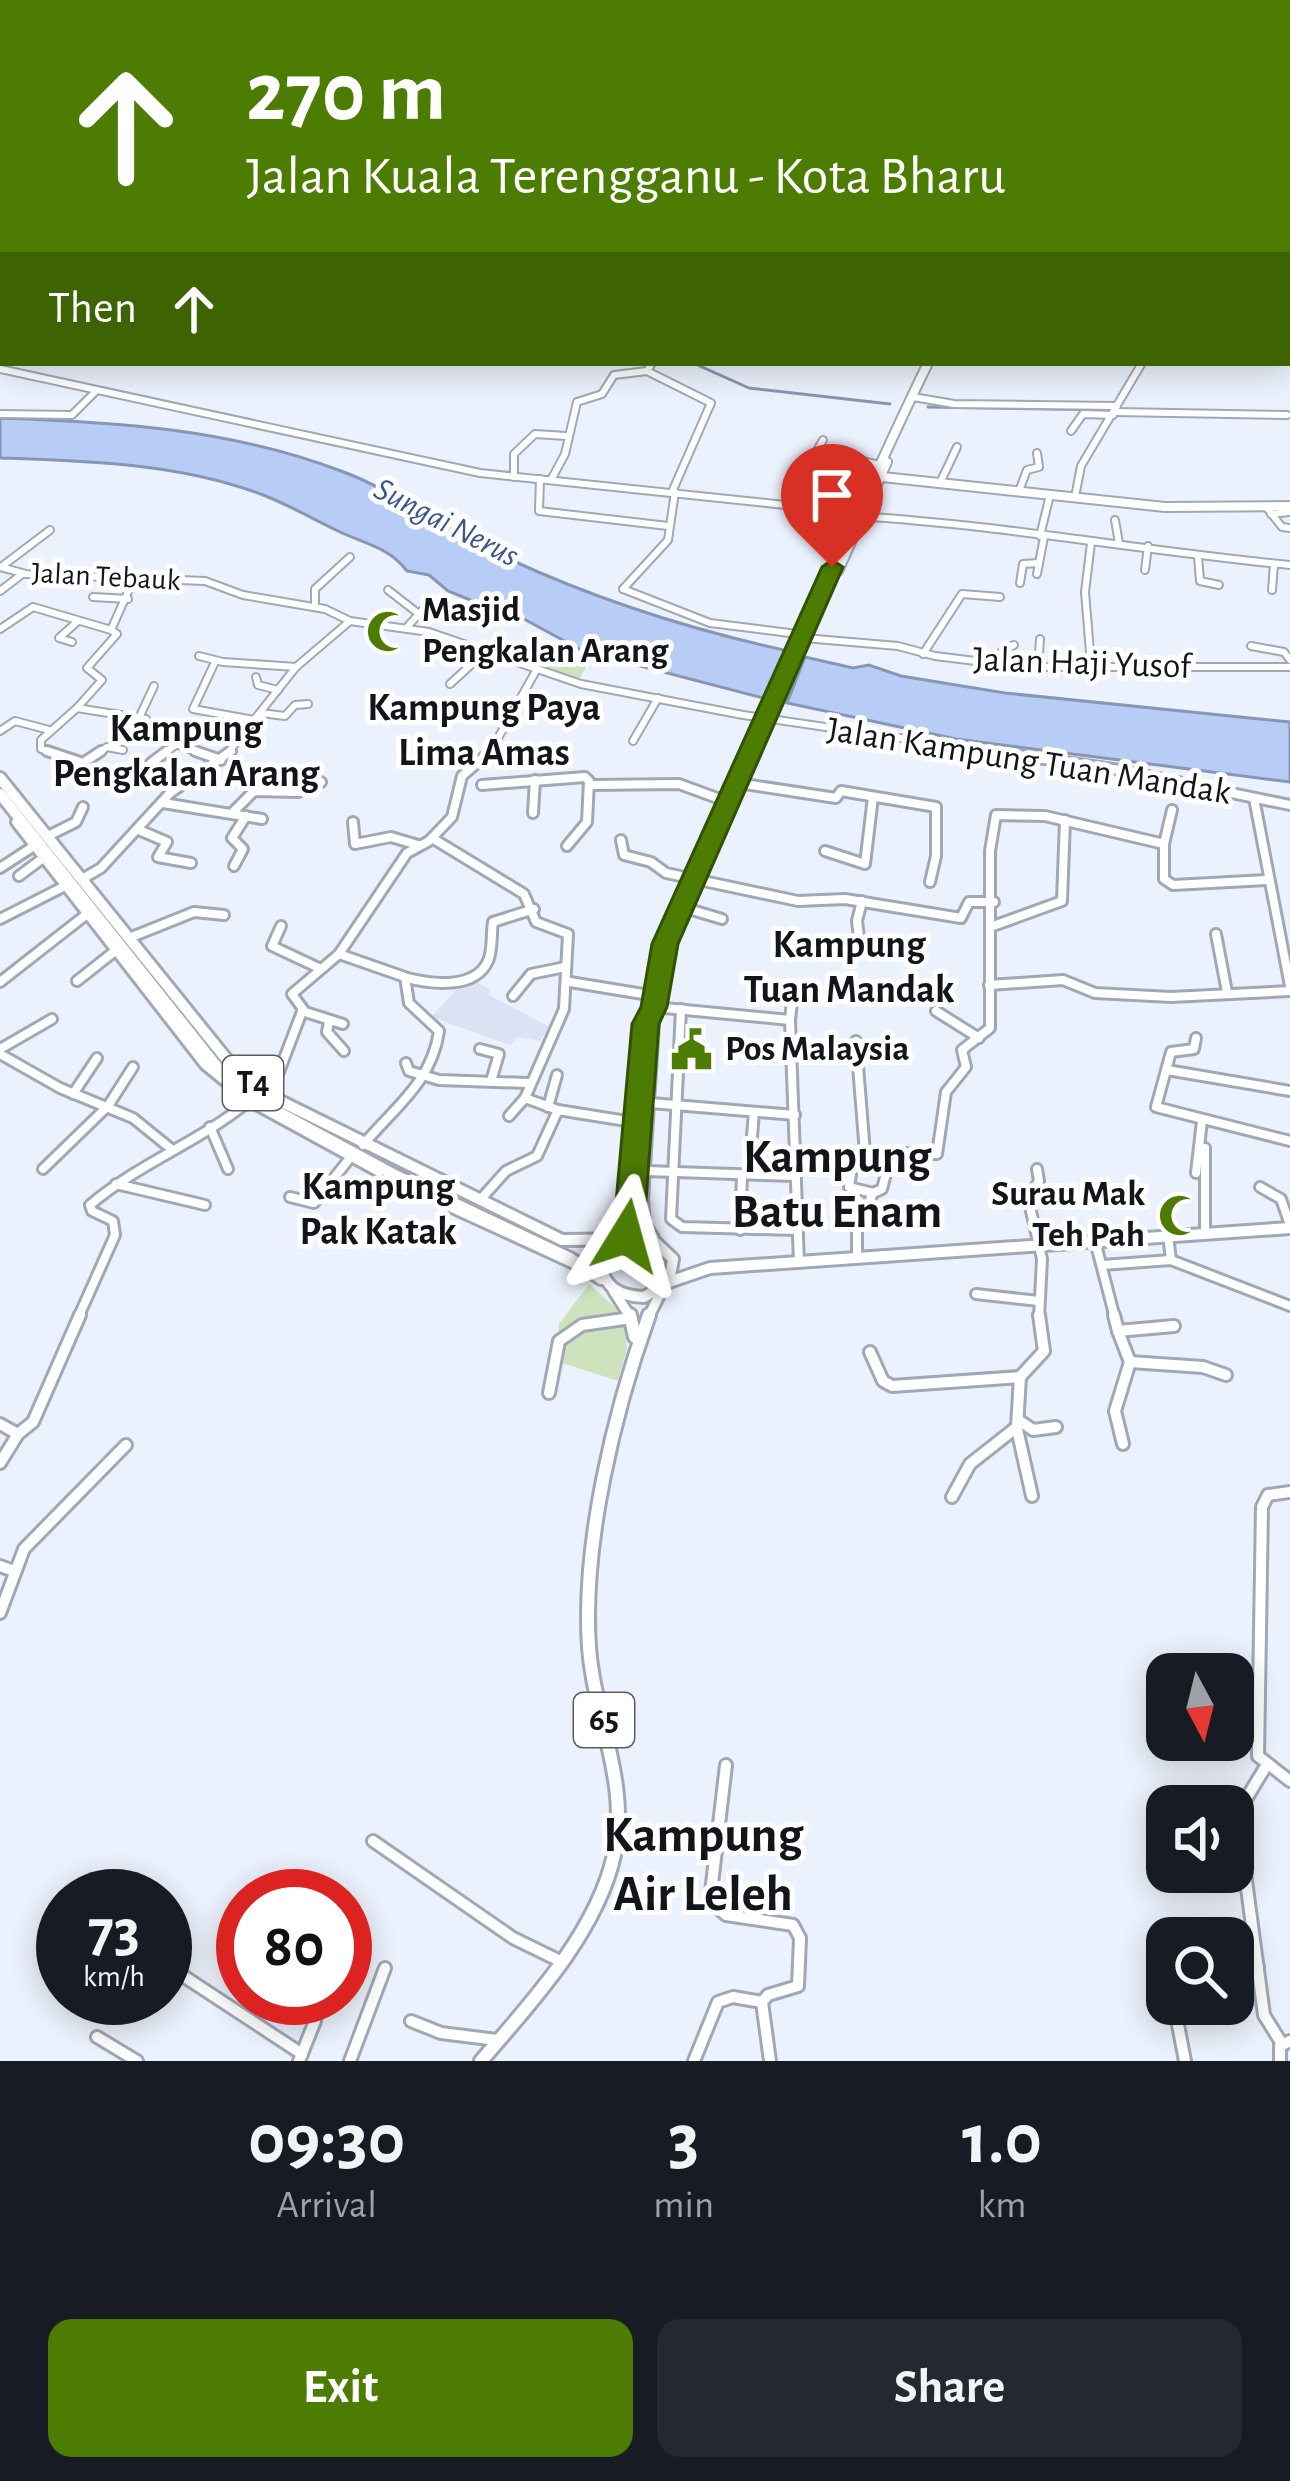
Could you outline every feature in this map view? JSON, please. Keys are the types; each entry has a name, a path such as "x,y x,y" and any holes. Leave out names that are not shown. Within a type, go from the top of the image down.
{"highway":[{"path":"653,1238 642,1213 655,1001 665,944 927,366"},
{"path":"877,476 901,424"},
{"name":"T4","path":"0,778 255,1096 562,1240 615,1241"},
{"name":"T4","path":"0,798 219,1069 255,1096 393,1174 581,1266 608,1285"},
{"path":"655,1001 646,1024 630,1214 600,1261 608,1285 644,1297 710,1268 1290,1226"},
{"path":"615,1241 635,1235 653,1238 710,1268"},
{"path":"667,1285 674,1272 669,1250"}],"main road":[{"path":"877,476 1069,500 1290,509"},
{"name":"65","path":"481,2061 558,1960 600,1889 617,1835 618,1790 590,1664 586,1618 636,1342 633,1318 608,1285"},
{"name":"65","path":"636,1342 667,1285"}],"street":[{"path":"20,373 29,366"},
{"path":"647,371 650,366"},
{"path":"1069,500 1078,471 1140,366"},
{"path":"1,371 514,477 1290,565"},
{"path":"540,479 539,511 668,526 674,492 711,403 647,371 614,375 602,394 577,402 565,454 551,480"},
{"path":"0,414 73,415 98,390"},
{"path":"913,397 954,404 1287,415"},
{"path":"1071,431 1083,413 1115,410"},
{"path":"514,477 514,454 535,434 566,436"},
{"path":"824,440 818,449 879,465"},
{"path":"940,483 958,447"},
{"path":"1019,491 1027,470 1039,466 1037,453"},
{"path":"1037,574 1050,495"},
{"path":"1269,511 1290,528"},
{"path":"1115,520 1119,543"},
{"name":"Jalan Haji Yusof","path":"668,526 668,540 623,589 651,593 664,607 704,622 803,640 898,646 1003,665 1290,663"},
{"path":"1,567 50,530"},
{"path":"1090,664 1085,592 1091,542"},
{"path":"1145,570 1148,546"},
{"path":"1198,556 1200,581 1219,586"},
{"path":"315,607 315,589 350,557"},
{"path":"1020,584 1023,564 1039,563"},
{"path":"1273,590 1274,564"},
{"name":"Jalan Tebauk","path":"1,567 22,574 205,581 243,596 315,607 350,621 407,627 537,669"},
{"path":"0,591 22,574"},
{"path":"111,630 135,576"},
{"path":"388,590 418,614"},
{"path":"923,653 965,592 1000,597"},
{"path":"94,597 128,599"},
{"path":"407,627 427,605 447,606"},
{"path":"0,629 29,607 117,634 87,668 102,680 38,743 40,749 79,762 91,762 107,747 123,750"},
{"path":"72,642 59,638 78,621"},
{"path":"80,880 101,868 181,783 221,760 296,667 350,621"},
{"path":"1038,667 1040,639"},
{"path":"1003,665 1002,651 1014,645"},
{"path":"1251,646 1278,650 1290,663"},
{"path":"450,684 474,662 475,650"},
{"path":"199,656 215,662 296,667"},
{"path":"215,662 193,709 254,720"},
{"path":"343,1024 302,1011 292,994 340,954 382,885 456,808 462,776 488,756 537,669"},
{"name":"Jalan Kampung Tuan Mandak","path":"537,669 581,684 658,698 1120,770 1290,805"},
{"path":"256,676 258,685 278,690"},
{"path":"139,718 154,686"},
{"path":"633,741 658,698"},
{"path":"261,713 285,716 295,705 308,704"},
{"path":"77,708 149,721 143,733 221,760"},
{"path":"0,731 15,721 50,730"},
{"path":"151,763 178,742"},
{"path":"482,784 581,776 589,784 679,784 730,802"},
{"path":"532,813 535,780"},
{"path":"232,813 254,791 298,792 322,782"},
{"path":"738,783 836,798 838,790 938,809 930,882"},
{"path":"567,846 587,822 589,784"},
{"path":"825,851 865,864 873,797"},
{"path":"0,798 188,1046 350,1158 555,1259 581,1266"},
{"path":"988,985 1063,980 1102,993 1171,997 1290,988 1253,798"},
{"path":"162,803 262,819"},
{"path":"48,836 76,822 83,807"},
{"path":"1172,810 1164,844 1164,878 1169,884 1267,880"},
{"path":"853,1162 849,1187 873,1193 882,1190 889,1162 898,1154 937,1154 946,1092 967,1067 962,1051 990,1028 994,902 990,851 996,814 1065,820 1164,844"},
{"path":"234,866 243,849 232,838 246,816"},
{"path":"993,926 1062,901 1065,820"},
{"path":"353,821 355,844 392,838 418,845"},
{"path":"139,830 167,842 158,853 160,858 191,863"},
{"path":"432,838 487,871 498,883 524,894 536,922 568,934 563,953 570,982 560,1022 525,1098 509,1116"},
{"path":"621,840 624,855 694,881 798,901 862,902 961,918 968,902 994,902"},
{"path":"4,866 34,846"},
{"path":"4,866 21,873 43,858"},
{"path":"0,919 64,886"},
{"path":"860,945 857,922 862,902"},
{"path":"682,907 722,919"},
{"path":"340,954 432,986 481,971 488,959 493,922 534,909"},
{"path":"127,939 194,911 224,915"},
{"path":"0,982 87,914"},
{"path":"281,926 272,946 322,969"},
{"path":"1216,934 1227,992"},
{"path":"77,981 115,951"},
{"path":"513,996 531,974 566,968"},
{"path":"362,1146 428,1076 439,1031 409,1003 405,977"},
{"path":"570,982 681,1009 790,1020"},
{"path":"793,992 790,1020 799,1263"},
{"path":"681,1009 673,1222 796,1231"},
{"path":"0,1463 18,1434 33,1422 115,1235 113,1221 89,1207 170,1148 230,1119 255,1096 290,1054 292,1025 302,1011"},
{"path":"936,1011 979,1038"},
{"path":"52,1019 0,1054 73,1094 152,1126 170,1148"},
{"path":"329,1022 327,1032 344,1051"},
{"path":"1196,1038 1194,1049 1172,1051 1156,1107 1290,1141"},
{"path":"793,1155 862,1159 856,1041"},
{"path":"480,1049 499,1054 491,1081"},
{"path":"73,1094 97,1058"},
{"path":"406,1063 409,1071 428,1076 529,1083"},
{"path":"44,1169 108,1106 133,1067"},
{"path":"1167,1070 1290,1091"},
{"path":"479,1202 506,1172 537,1156 553,1108 557,1076"},
{"path":"525,1098 553,1108 639,1123"},
{"path":"650,1103 795,1115"},
{"path":"740,1230 754,1112"},
{"path":"1196,1174 1202,1120"},
{"path":"210,1127 228,1169"},
{"path":"1204,1232 1205,1148"},
{"path":"290,1197 314,1203 350,1158"},
{"path":"1032,1496 1018,1424 1020,1377 1044,1351 1039,1243 1028,1198 1039,1180 1036,1169"},
{"path":"646,1171 794,1176"},
{"path":"116,1184 205,1205"},
{"path":"1260,1187 1281,1199 1290,1226"},
{"path":"857,1258 857,1228 873,1193"},
{"path":"1168,1234 1171,1260"},
{"path":"1095,1239 1130,1362 1115,1411 1123,1444"},
{"path":"1102,1265 1171,1260 1290,1306"},
{"path":"976,1294 1039,1301"},
{"path":"549,1394 559,1341 582,1325 633,1318"},
{"path":"1118,1331 1174,1326"},
{"path":"870,1352 883,1381 892,1386 1020,1377"},
{"path":"1130,1362 1165,1369 1204,1366 1226,1375"},
{"path":"0,1424 18,1434"},
{"path":"1018,1424 1033,1430 1056,1427"},
{"path":"952,1498 962,1469 1018,1424"},
{"path":"0,1612 14,1571 33,1538 127,1444"},
{"path":"1290,1492 1268,1495 1262,1514 1258,1756 1290,1781"},
{"path":"0,1566 14,1571"},
{"path":"726,1765 710,1900 726,1915 793,1925 800,1938 798,1986 768,1995 762,2002 770,2061"},
{"path":"1266,1766 1238,1814 1265,2021 1286,2043 1280,2061"},
{"path":"373,1841 513,1938 558,1960"},
{"path":"1254,1967 1258,1967"},
{"path":"350,2061 385,1968"},
{"path":"192,1983 301,2058 313,2025"},
{"path":"694,2061 718,2002 734,1997 762,2002"},
{"path":"411,2020 441,2033 499,2040"},
{"path":"1178,2025 1185,2061"},
{"path":"97,2037 137,2061"}],"shaded area":[{"path":"472,980 490,989 489,995 550,1027 540,1041 518,1037 510,1045 431,1017 463,982"}],"green space":[{"path":"494,640 592,658 579,679 488,651"},
{"path":"589,1284 624,1315 627,1348 618,1381 556,1361 559,1324"}],"water":[{"path":"0,418 173,430 300,457 360,479 486,548 559,581 672,621 788,651 767,699 583,651 511,612 492,615 480,610 478,603 448,591 429,575 407,571 376,547 231,484 133,466 0,458"},
{"path":"805,657 1005,693 1290,722 1290,782 956,739 787,703"}],"waterway":[{"path":"700,366 749,388 890,404"},
{"path":"928,407 1114,410"}],"place":[{"name":"Masjid Pengkalan Arang","path":"388,631"},
{"name":"Pos Malaysia","path":"691,1049"},
{"name":"Surau Mak Teh Pah","path":"1179,1215"}],"district":[{"name":"Kampung Paya Lima Amas","path":"484,730"},
{"name":"Kampung Pengkalan Arang","path":"186,752"},
{"name":"Kampung Tuan Mandak","path":"849,968"},
{"name":"Kampung Batu Enam","path":"837,1186"},
{"name":"Kampung Pak Katak","path":"378,1210"},
{"name":"Kampung Air Leleh","path":"703,1864"}],"route":[{"path":"626,1236 618,1239 630,1214 647,1013 654,1007 665,944 828,585 832,567"}],"water label":[{"name":"Sungai Nerus","path":"446,523"}]}
